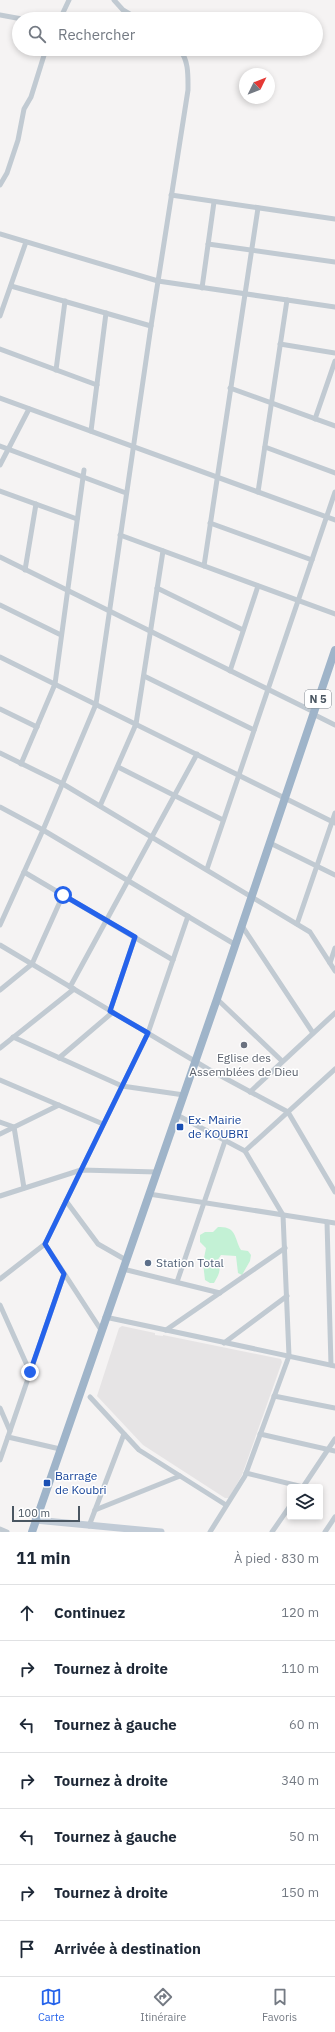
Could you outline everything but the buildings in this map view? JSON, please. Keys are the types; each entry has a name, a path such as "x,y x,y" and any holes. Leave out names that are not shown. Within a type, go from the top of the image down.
{"highway":[{"name":"N 5","path":"32,1532 105,1317 236,945 335,650"}],"main road":[{"path":"36,1520 161,1532"}],"street":[{"path":"63,12 69,0"},
{"path":"114,0 126,12"},
{"path":"0,15 12,17"},
{"path":"0,185 7,173 18,140 24,109 31,97 44,56"},
{"path":"0,925 63,784 96,704 133,446 188,90 187,64 185,56"},
{"path":"171,196 335,219"},
{"path":"202,288 214,202"},
{"path":"204,566 258,208"},
{"path":"0,234 158,281 335,306"},
{"path":"0,316 26,242"},
{"path":"208,244 335,262"},
{"path":"11,286 151,326"},
{"path":"258,492 286,300"},
{"path":"56,370 65,301"},
{"path":"91,431 106,313"},
{"path":"280,344 335,352"},
{"path":"0,350 97,385"},
{"path":"315,419 335,361"},
{"path":"230,388 335,426"},
{"path":"0,398 335,520"},
{"path":"0,465 29,409"},
{"path":"0,446 126,493"},
{"path":"265,447 335,473"},
{"path":"21,764 55,684 84,470"},
{"path":"0,491 77,519"},
{"path":"206,869 335,492"},
{"path":"25,570 36,504"},
{"path":"210,523 312,560"},
{"path":"120,535 335,614"},
{"path":"100,806 136,724 163,551"},
{"path":"0,557 268,689 335,725"},
{"path":"230,670 258,586"},
{"path":"157,588 243,630"},
{"path":"0,605 62,636"},
{"path":"0,657 334,822"},
{"path":"144,676 254,730"},
{"path":"0,709 37,727"},
{"path":"0,754 63,784 310,932 335,971"},
{"path":"0,1048 72,988 106,921 197,754"},
{"path":"118,767 223,820"},
{"path":"0,807 43,830 236,945"},
{"path":"297,924 334,822 335,813"},
{"path":"270,843 335,874"},
{"path":"24,872 173,960"},
{"path":"0,990 32,964 63,895"},
{"path":"0,1279 45,1244 148,1033 188,916"},
{"path":"242,926 313,1033"},
{"path":"59,1058 112,1011 135,937"},
{"path":"0,945 196,1061 288,1112 335,1192"},
{"path":"330,963 335,948"},
{"path":"217,999 282,1061"},
{"path":"250,1092 335,1013"},
{"path":"13,1037 122,1086 184,1095"},
{"path":"245,1151 335,1069"},
{"path":"0,1080 103,1124"},
{"path":"0,1134 60,1105"},
{"path":"177,1115 245,1151 283,1215 289,1356 246,1473 210,1532"},
{"path":"0,1122 14,1127"},
{"path":"14,1127 24,1188"},
{"path":"177,1282 225,1141"},
{"path":"0,1196 81,1170 157,1172"},
{"path":"327,1178 335,1180"},
{"path":"149,1194 335,1223"},
{"path":"66,1201 98,1244 126,1260"},
{"path":"105,1317 333,1366 327,1222"},
{"path":"45,1244 101,1330"},
{"path":"166,1330 285,1248"},
{"path":"122,1269 220,1293"},
{"path":"0,1460 64,1274"},
{"path":"224,1343 287,1296"},
{"path":"0,1305 30,1372"},
{"path":"274,1396 335,1408"},
{"path":"90,1397 139,1450 226,1505"},
{"path":"0,1408 10,1431"},
{"path":"89,1526 124,1434"},
{"path":"260,1434 335,1451"},
{"path":"8,1437 60,1449"},
{"path":"305,1484 335,1439"},
{"path":"246,1473 291,1484"},
{"path":"95,1510 180,1476"},
{"path":"272,1532 287,1510"},
{"path":"325,1532 335,1517"},
{"path":"0,1529 7,1532"}],"shaded area":[{"path":"122,1326 155,1333 155,1335 163,1335 281,1359 282,1362 242,1475 229,1498 225,1498 143,1445 97,1396 119,1328"}],"green space":[{"path":"218,1227 229,1228 234,1234 241,1250 248,1251 251,1255 250,1261 242,1275 238,1273 236,1256 221,1255 217,1261 220,1270 214,1283 210,1283 205,1280 203,1263 206,1248 200,1242 200,1235 205,1232 213,1232"}],"place":[{"name":"Eglise des Assemblées de Dieu","path":"244,1045"},
{"name":"Ex- Mairie de KOUBRI","path":"180,1127"},
{"name":"Station Total","path":"148,1263"},
{"name":"Barrage de Koubri","path":"47,1483"}],"route":[{"path":"30,1372 64,1274 45,1244 148,1033 110,1011 135,937 63,895"}]}
